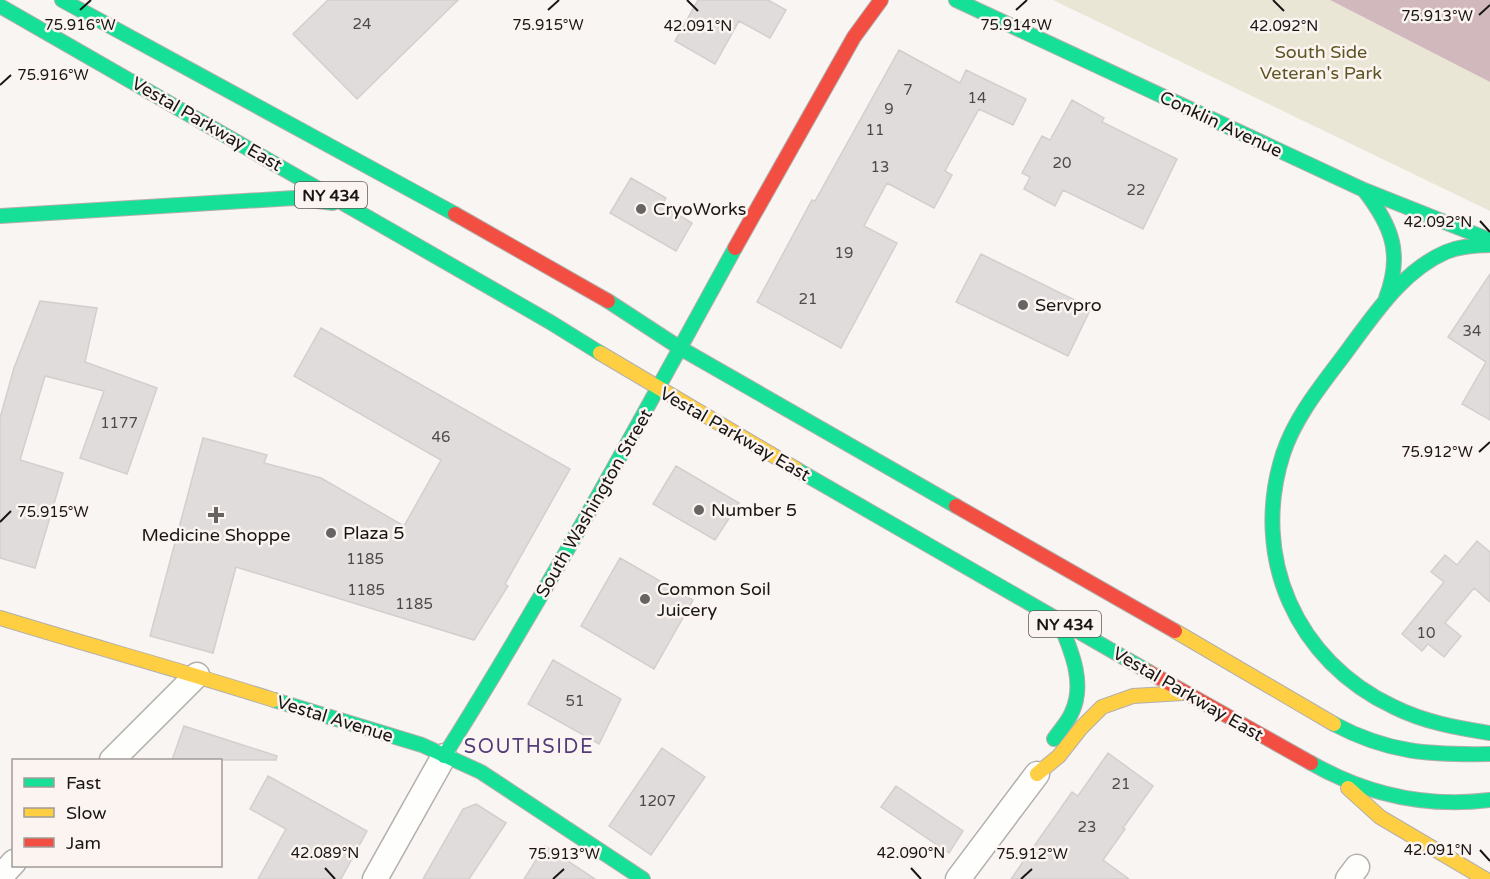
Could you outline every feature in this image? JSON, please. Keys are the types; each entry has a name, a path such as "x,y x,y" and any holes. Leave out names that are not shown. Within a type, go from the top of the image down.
{"main road":[{"name":"Vestal Parkway East","path":"62,0 490,233 643,320 680,348 1355,735 1388,747 1415,752 1448,755 1490,753"},
{"name":"South Washington Street","path":"444,756 493,678 658,389 854,36 881,0"},
{"name":"Conklin Avenue","path":"956,0 1364,190 1490,240"},
{"name":"Vestal Parkway East","path":"0,6 550,322 658,389 1183,693 1336,777 1368,791 1414,801 1464,803 1490,800"},
{"path":"1364,190 1386,220 1395,249 1394,278 1386,298"},
{"path":"0,216 294,198 325,201 357,210"},
{"path":"1490,245 1469,245 1439,255 1413,272 1386,298 1310,403 1288,441 1273,498 1271,527 1274,556 1286,598 1299,624 1317,649 1340,673 1367,693 1397,709 1450,726 1490,733"},
{"name":"Vestal Avenue","path":"0,618 107,651 197,675 422,745 481,772 643,879"},
{"path":"1037,774 1076,701 1075,664 1059,621"},
{"path":"1037,774 1059,756 1081,728 1102,707 1133,696 1183,693"},
{"path":"1336,777 1380,817 1485,879"}],"street":[{"path":"113,759 197,675"},
{"name":"South Washington Street","path":"375,879 444,756"},
{"path":"958,879 1037,774"},
{"path":"0,877 12,864"}],"green space":[{"name":"South Side Veteran's Park","path":"1053,0 1330,0 1490,82 1490,211"}],"shaded area":[{"path":"1330,0 1490,0 1490,82"}],"building":[{"path":"328,0 458,0 357,99 293,34"},
{"path":"698,0 768,0 786,10 770,38 739,21 715,64 675,41"},
{"path":"899,50 960,83 966,70 1026,99 1013,125 979,109 945,171 952,175 934,208 887,183 864,226 897,243 841,348 757,302 812,200 815,201"},
{"path":"1072,100 1104,118 1102,122 1177,159 1143,229 1063,190 1055,206 1024,189 1030,177 1022,173 1042,136 1050,140"},
{"name":"CryoWorks","path":"631,178 666,198 662,205 692,223 676,251 610,213"},
{"name":"Servpro","path":"981,254 1091,308 1068,356 956,302"},
{"path":"1490,274 1490,420 1462,404 1486,362 1448,337"},
{"path":"40,301 97,308 85,362 157,388 127,474 80,458 104,391 45,376 20,460 63,473 35,568 0,558 0,418 14,368"},
{"path":"321,328 570,469 505,584 508,586 474,640 236,567 213,653 150,636 203,438 267,455 264,463 321,478 404,526 441,460 294,376"},
{"name":"Number 5","path":"676,466 739,503 715,540 653,504"},
{"path":"1477,541 1490,552 1490,602 1474,588 1445,623 1461,636 1444,657 1428,644 1422,651 1402,634 1444,582 1431,572 1445,555 1457,565"},
{"path":"620,558 693,600 654,669 581,626"},
{"path":"553,660 621,699 599,744 528,704"},
{"path":"184,726 277,756 276,760 172,759"},
{"path":"662,748 705,777 651,855 609,826"},
{"path":"1108,753 1153,786 1103,860 1129,879 1011,879 1072,792 1078,796"},
{"path":"268,776 367,831 341,879 258,879 286,829 250,809"},
{"path":"896,786 963,831 949,853 881,807"},
{"path":"476,804 506,823 469,879 423,879 463,809"},
{"path":"545,846 595,879 524,879"}],"traffic: fast":[{"path":"62,0 455,214"},
{"path":"956,0 1364,190 1490,240"},
{"path":"0,6 550,322 600,353"},
{"path":"1364,190 1382,216 1392,241 1394,268 1386,298"},
{"path":"0,216 294,198 333,203"},
{"path":"1490,245 1457,249 1431,260 1404,281 1370,320 1312,398 1289,439 1274,493 1273,531 1278,567 1289,602 1307,634 1331,663 1360,687 1405,712 1441,724 1490,733"},
{"path":"444,756 557,568 735,248"},
{"path":"608,301 680,348 956,506"},
{"path":"796,469 1149,672"},
{"path":"1054,739 1070,716 1076,701 1077,689 1075,665 1059,621"},
{"path":"274,700 422,745 481,772 643,879"},
{"path":"1334,724 1373,741 1410,750 1448,754 1490,754"},
{"path":"1311,763 1353,783 1397,796 1442,802 1490,800"}],"traffic: slow":[{"path":"600,353 796,469"},
{"path":"0,618 274,700"},
{"path":"1175,631 1334,724"},
{"path":"1037,774 1059,756 1081,728 1102,707 1133,696 1183,693"},
{"path":"1348,788 1380,817 1485,879"}],"traffic: jam":[{"path":"735,248 854,37 881,0"},
{"path":"455,214 608,301"},
{"path":"956,506 1175,631"},
{"path":"1149,672 1311,763"}],"place":[{"name":"CryoWorks","path":"641,209"},
{"name":"Servpro","path":"1023,305"},
{"name":"Number 5","path":"699,510"},
{"name":"Medicine Shoppe","path":"216,515"},
{"name":"Plaza 5","path":"331,533"},
{"name":"Common Soil Juicery","path":"645,599"}],"district":[{"name":"SOUTHSIDE","path":"529,746"}]}
